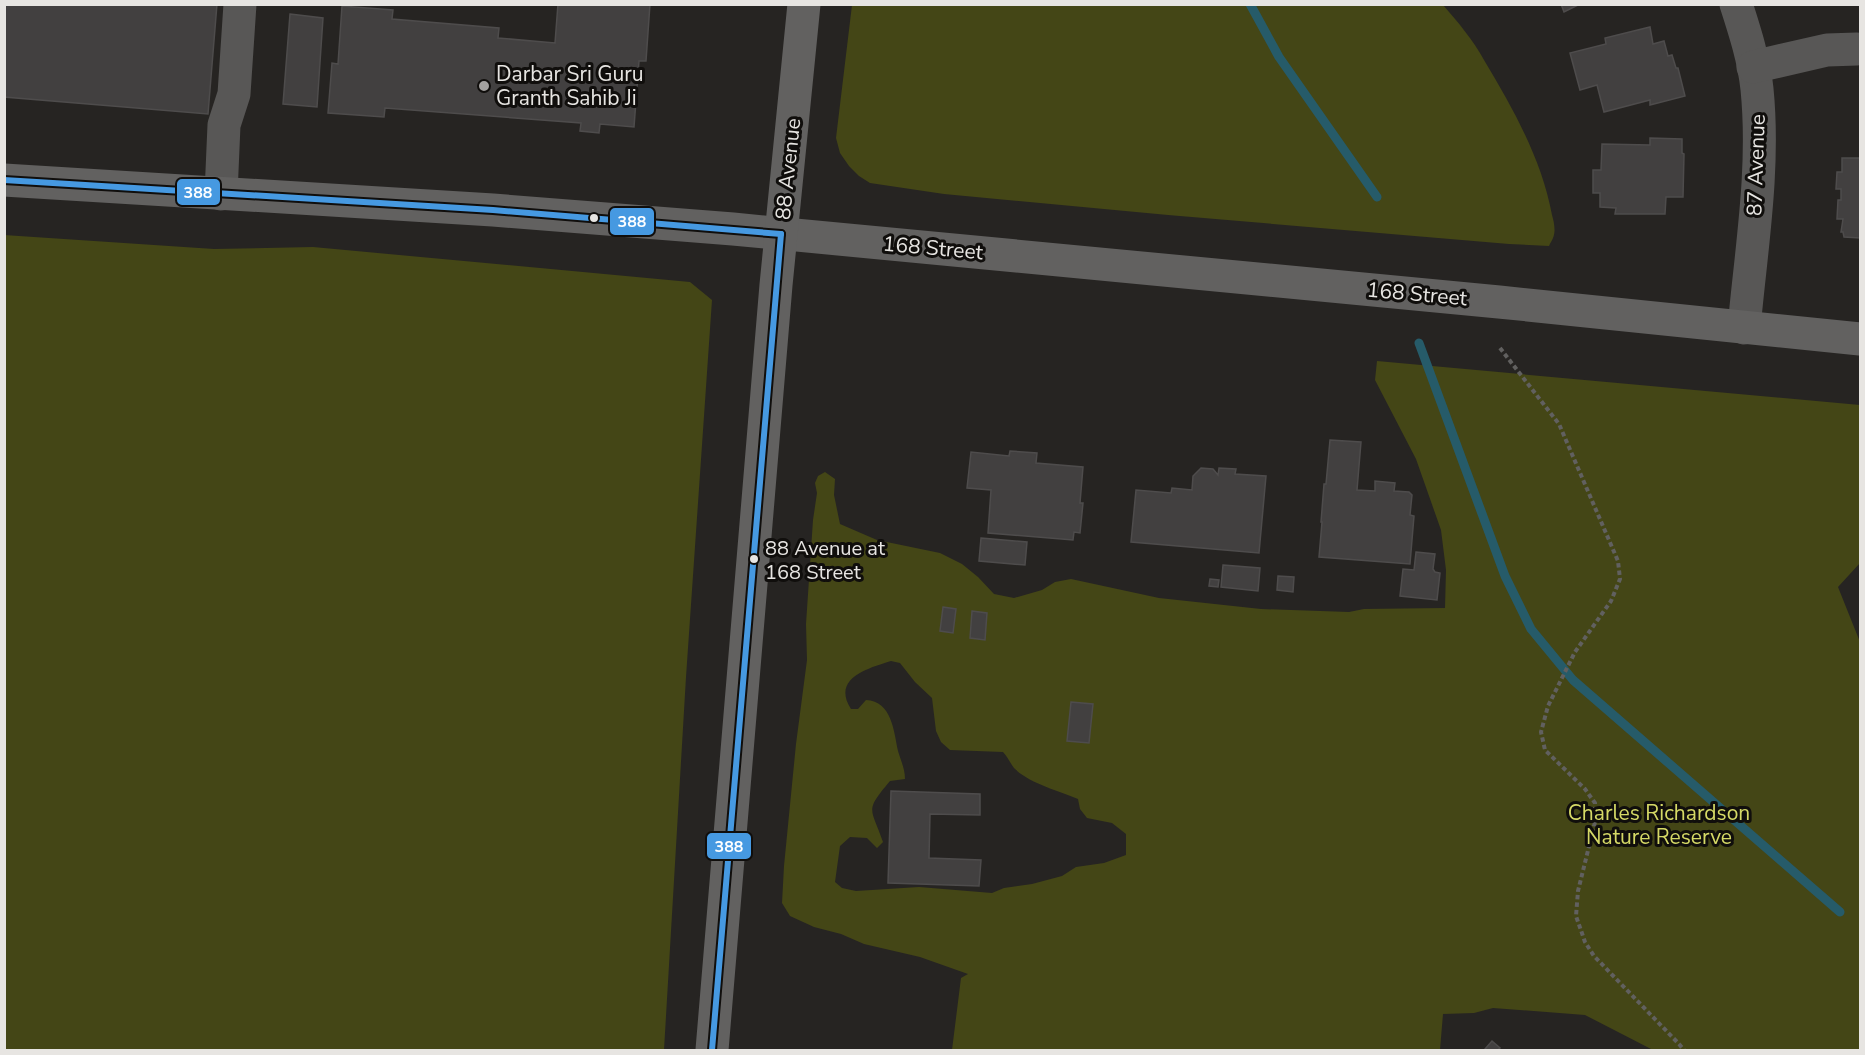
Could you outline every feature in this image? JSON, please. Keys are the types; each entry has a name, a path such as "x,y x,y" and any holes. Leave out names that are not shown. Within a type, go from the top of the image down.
{"main road":[{"name":"88 Avenue","path":"712,1050 781,234 804,4"},
{"name":"168 Street","path":"4,180 493,210 781,234 1860,339"}],"street":[{"path":"221,194 224,125 234,94 240,4"},
{"name":"87 Avenue","path":"1736,4 1753,67 1760,133 1744,328"},
{"path":"1753,67 1827,50 1859,49"}],"path":[{"path":"1500,348 1559,424 1618,561 1620,579 1611,601 1575,652 1548,706 1540,732 1545,750 1585,789 1595,803 1595,822 1578,891 1576,916 1585,942 1594,956 1684,1050"}],"green space":[{"path":"852,5 1443,5 1480,53 1525,135 1541,174 1554,224 1554,235 1549,246 1509,244 944,194 870,183 849,166 840,153 836,138"},
{"path":"4,235 214,249 313,247 690,282 712,300 686,677 664,1050 5,1050"},
{"name":"Charles Richardson Nature Reserve","path":"1377,361 1860,405 1860,563 1838,587 1860,642 1860,1050 1653,1050 1585,1015 1493,1008 1474,1013 1443,1014 1440,1050 952,1050 961,978 968,974 920,957 864,944 790,916 782,903 784,866 807,660 806,624 817,493 815,483 818,476 825,472 835,479 834,495 840,524 877,540 940,553 962,564 994,594 1014,598 1042,590 1055,582 1071,579 1159,598 1261,609 1349,612 1364,609 1445,608 1446,570 1441,530 1416,459 1375,380","holes":["891,661 900,663 932,698 936,731 941,742 950,750 1003,752 1021,774 1078,799 1080,809 1087,818 1112,823 1126,834 1126,855 1104,863 1076,867 1062,876 1004,888 992,893 919,887 856,891 842,888 835,882 840,846 850,837 867,838 877,848 883,842 873,815 873,805 890,781 905,779 893,727 886,712 875,702 866,700 858,709 851,709 846,698 846,689 849,682 863,671"]}],"building":[{"path":"4,4 217,4 208,114 4,97"},
{"name":"Darbar Sri Guru Granth Sahib Ji","path":"558,4 650,4 646,61 639,61 634,127 600,124 599,133 580,131 581,123 385,108 384,117 328,113 332,63 338,64 342,6 393,10 392,19 499,28 498,38 555,43"},
{"path":"1561,4 1580,4 1564,12"},
{"path":"290,14 323,18 317,107 283,104"},
{"path":"1650,27 1653,44 1664,41 1668,56 1672,55 1685,96 1650,105 1650,100 1604,112 1597,85 1580,90 1570,53 1606,44 1605,38"},
{"path":"1650,138 1682,139 1683,197 1666,197 1665,214 1615,214 1616,208 1600,207 1600,193 1593,193 1593,170 1601,170 1602,144 1650,145"},
{"path":"1842,158 1860,158 1860,238 1844,237 1841,232 1843,219 1837,219 1841,189 1836,189 1837,172 1842,172"},
{"path":"1330,440 1361,442 1357,490 1375,491 1375,481 1395,483 1394,491 1409,492 1412,495 1410,515 1414,516 1410,564 1319,557 1324,484 1326,484"},
{"path":"1010,451 1037,453 1036,463 1083,467 1080,533 1074,532 1073,540 988,533 991,490 967,488 971,452 1009,456"},
{"path":"1201,468 1213,469 1218,475 1219,468 1236,469 1235,474 1266,476 1259,553 1131,542 1136,490 1171,493 1172,488 1192,490 1193,476"},
{"path":"981,538 1027,542 1025,565 979,561"},
{"path":"1416,552 1435,554 1433,569 1440,573 1437,600 1400,596 1403,569 1414,570"},
{"path":"1223,565 1260,568 1258,591 1221,587"},
{"path":"1278,576 1294,577 1293,592 1277,590"},
{"path":"1210,579 1219,580 1218,587 1209,586"},
{"path":"943,607 956,609 953,633 940,631"},
{"path":"972,611 987,613 985,640 970,638"},
{"path":"1071,702 1093,704 1089,743 1067,741"},
{"path":"891,791 980,794 980,815 930,814 929,858 981,860 979,886 888,883"},
{"path":"1492,1041 1500,1048 1485,1049"}],"waterway":[{"path":"1250,4 1279,57 1377,197"},
{"path":"1419,343 1505,576 1531,629 1573,680 1840,912"}],"transit line":[{"name":"388","path":"4,180 493,210 781,234"},
{"name":"388","path":"712,1050 781,234"}],"place":[{"name":"Darbar Sri Guru Granth Sahib Ji","path":"484,86"},
{"name":"88 Avenue at 168 Street","path":"754,559"}]}
